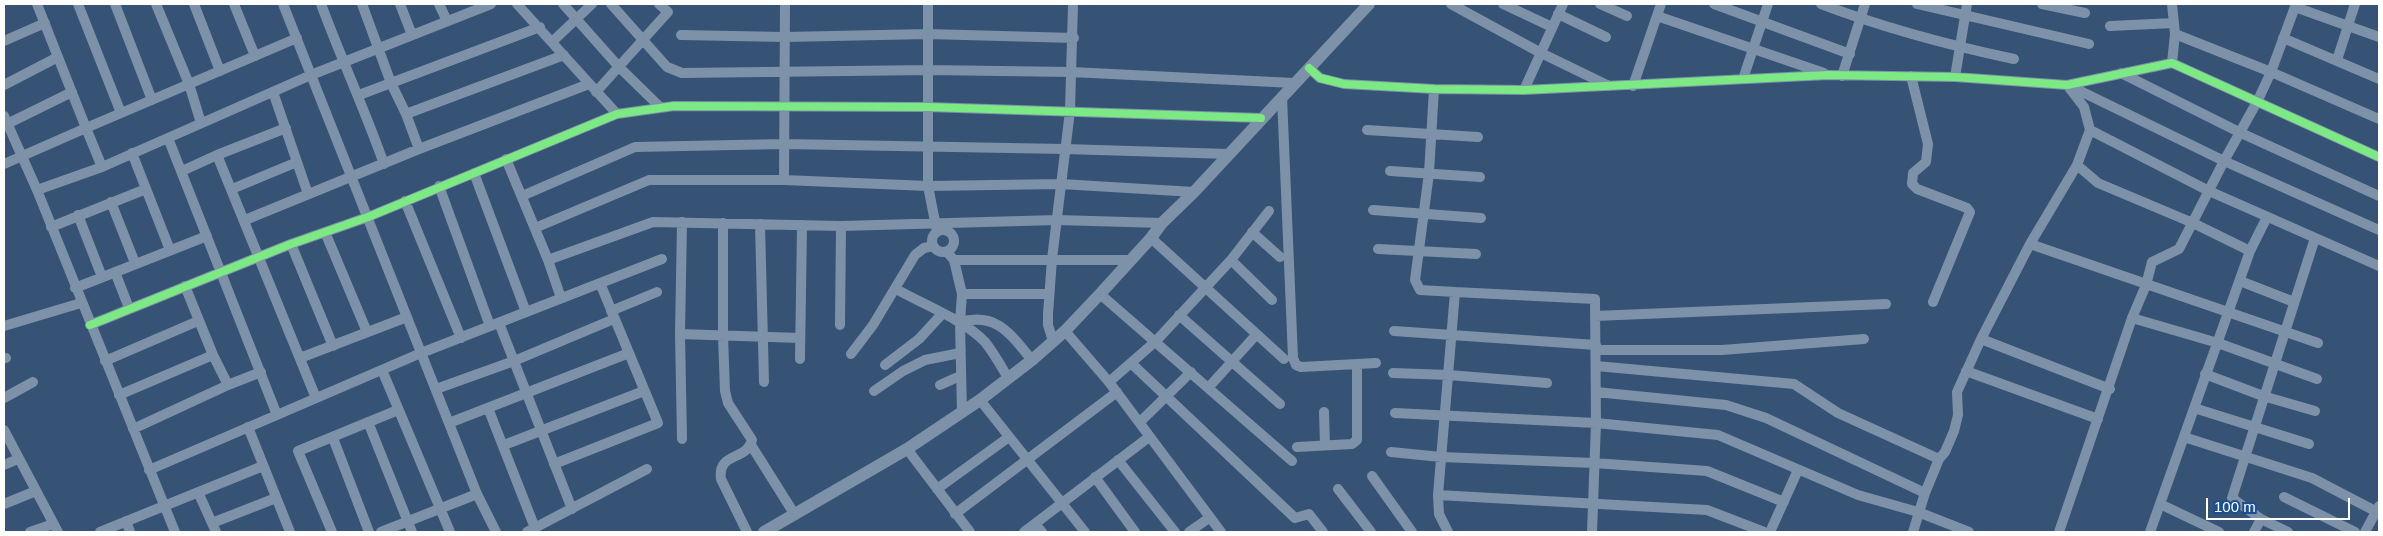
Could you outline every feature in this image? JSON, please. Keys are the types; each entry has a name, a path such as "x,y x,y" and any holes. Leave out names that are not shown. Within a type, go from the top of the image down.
{"street":[{"path":"38,4 102,167"},
{"path":"78,4 121,113"},
{"path":"115,4 152,100"},
{"path":"156,4 189,84 202,123"},
{"path":"194,4 220,71"},
{"path":"234,4 255,56"},
{"path":"283,4 477,494 496,532"},
{"path":"321,4 343,62 359,95 384,164"},
{"path":"362,4 377,49 406,114 419,149"},
{"path":"400,4 412,35"},
{"path":"439,4 447,22"},
{"path":"37,190 102,167 311,75 491,4"},
{"path":"517,4 540,27 617,114"},
{"path":"562,4 619,67 661,108"},
{"path":"552,42 592,4"},
{"path":"611,4 667,67 682,73 928,70 1071,72 1294,83"},
{"path":"245,220 419,149 593,88 619,67 668,12 659,4"},
{"path":"784,180 785,4"},
{"path":"928,4 928,186 937,232"},
{"path":"1053,341 1048,325 1049,294 1070,110 1074,38 1073,4"},
{"path":"770,531 907,449 962,413 1032,360 1065,331 1151,238 1162,223 1194,192 1369,4"},
{"path":"1451,4 1540,53 1610,86"},
{"path":"1503,4 1552,27"},
{"path":"1524,90 1563,4"},
{"path":"1600,4 1627,16"},
{"path":"1633,86 1661,4"},
{"path":"1714,4 1850,54"},
{"path":"1743,80 1768,4"},
{"path":"1821,4 1860,19 1959,48 2014,59"},
{"path":"1842,76 1865,4"},
{"path":"1917,4 2089,44"},
{"path":"1955,77 1967,4"},
{"path":"2042,4 2085,14"},
{"path":"2172,4 2174,28 2172,63"},
{"path":"2337,60 2355,4"},
{"path":"2059,532 2110,389 2132,318 2146,285 2152,262 2179,250 2224,161 2258,100 2271,72 2295,5 2379,37"},
{"path":"1558,14 1606,37"},
{"path":"1657,16 1828,75"},
{"path":"4,41 45,23"},
{"path":"2110,26 2174,28 2379,119"},
{"path":"359,95 540,27"},
{"path":"681,35 785,37 928,34 1074,38"},
{"path":"4,164 296,38"},
{"path":"2283,38 2379,79"},
{"path":"406,114 564,56"},
{"path":"4,85 58,57"},
{"path":"1309,68 1320,78 1331,82 1434,89 1524,90 1828,75 1955,77 2067,85 2172,63 2379,156"},
{"path":"2121,73 2241,133 2379,196"},
{"path":"1911,76 1928,144 1926,162 1913,173 1912,184 1917,189 1967,208 1970,212 1933,302"},
{"path":"1913,532 1925,493 1939,459 1945,452 1954,431 1958,415 1957,392 1966,371 2030,244 2077,165 2090,130 2084,107 2067,85"},
{"path":"2067,85 2224,161 2379,230"},
{"path":"1434,89 1429,174 1418,250 1416,286 1420,290 1427,291 1595,299 1596,423 1592,532"},
{"path":"72,92 6,127 37,190 175,532"},
{"path":"273,92 308,194"},
{"path":"1282,97 1293,358 1296,365 1301,367 1376,363"},
{"path":"90,325 128,308 291,244 368,216 617,114 661,108 928,107 1070,110 1262,118"},
{"path":"182,171 286,128"},
{"path":"1367,130 1478,137"},
{"path":"2090,130 2209,191 2315,238 2378,263"},
{"path":"168,138 277,415"},
{"path":"522,196 635,147 784,144 1065,148 1229,154"},
{"path":"132,153 170,250"},
{"path":"217,155 316,398"},
{"path":"506,160 548,260 561,298"},
{"path":"232,189 297,162"},
{"path":"2077,165 2098,183 2193,223 2250,251"},
{"path":"1390,171 1480,177"},
{"path":"474,172 526,312"},
{"path":"535,228 649,180 784,180 928,186 1061,184 1194,192"},
{"path":"439,186 495,324 514,361 572,509"},
{"path":"51,227 78,214 146,189"},
{"path":"405,201 460,338"},
{"path":"111,202 135,263"},
{"path":"1373,210 1481,218"},
{"path":"1109,382 1132,364 1156,341 1230,260 1269,211"},
{"path":"78,214 102,276"},
{"path":"2150,532 2250,251 2267,217"},
{"path":"548,260 653,222 841,226 1057,220 1162,223"},
{"path":"682,222 680,334 682,439"},
{"path":"723,223 723,336 728,403 751,435 751,445 748,450 726,461 720,471 721,479 747,532"},
{"path":"760,224 764,382"},
{"path":"800,359 802,225"},
{"path":"840,326 841,226"},
{"path":"325,232 367,332"},
{"path":"937,232 932,238 933,246 937,251 947,252 954,260 962,294 960,322 962,413"},
{"path":"937,232 948,232 953,237 952,248 947,252"},
{"path":"1252,232 1280,257"},
{"path":"75,288 207,236"},
{"path":"1151,238 1284,359"},
{"path":"2288,532 2261,519 2232,498 2315,238"},
{"path":"291,244 333,346"},
{"path":"2030,244 2318,343"},
{"path":"851,354 873,325 915,255 924,248 933,246"},
{"path":"1378,248 1476,254"},
{"path":"149,470 421,353 662,259"},
{"path":"954,260 1131,260"},
{"path":"1230,260 1272,300"},
{"path":"115,272 128,308"},
{"path":"2240,281 2294,302"},
{"path":"554,464 658,423 600,283"},
{"path":"185,286 213,356 228,385"},
{"path":"896,289 960,322 985,342 1008,378"},
{"path":"436,389 514,361 613,315 657,292"},
{"path":"1448,532 1439,514 1438,496 1456,292"},
{"path":"962,294 1049,294"},
{"path":"1100,294 1292,461"},
{"path":"4,326 82,303"},
{"path":"1595,316 1886,304"},
{"path":"885,365 919,339 942,314"},
{"path":"1179,315 1280,404"},
{"path":"300,358 407,317"},
{"path":"2132,318 2218,343 2316,379"},
{"path":"960,322 984,319 996,324 1008,332 1032,360"},
{"path":"105,361 198,321"},
{"path":"1065,331 1117,392 1220,532"},
{"path":"1394,331 1596,348 1722,350 1864,339"},
{"path":"680,334 800,338"},
{"path":"1208,388 1256,335"},
{"path":"1981,339 2110,389"},
{"path":"874,391 903,371 925,360 960,353"},
{"path":"449,424 629,354"},
{"path":"119,396 213,356"},
{"path":"1132,364 1295,518 1309,514 1323,532"},
{"path":"1297,447 1352,444 1357,440 1357,364"},
{"path":"1596,366 1794,384 1838,412 1939,459"},
{"path":"382,370 450,532"},
{"path":"1966,371 2098,419"},
{"path":"133,429 228,385 261,372"},
{"path":"1140,422 1191,372"},
{"path":"1393,373 1449,375 1547,383"},
{"path":"2205,374 2264,396 2315,411"},
{"path":"940,385 960,376"},
{"path":"4,398 33,382"},
{"path":"504,445 644,391"},
{"path":"955,514 1117,392"},
{"path":"1596,392 1726,405 1766,418 1925,493"},
{"path":"980,400 1085,532"},
{"path":"488,408 504,445 531,530 647,469"},
{"path":"2194,408 2309,444"},
{"path":"332,532 298,451 398,410"},
{"path":"1324,412 1325,445"},
{"path":"1396,413 1596,423 1718,435 1858,495 1918,512 1969,532"},
{"path":"368,422 412,532"},
{"path":"248,427 276,498 286,531"},
{"path":"4,430 55,528 30,532"},
{"path":"1024,532 1038,528 1062,502 1149,436"},
{"path":"937,489 1009,437"},
{"path":"2184,437 2312,478 2378,509 2365,532"},
{"path":"333,438 368,532"},
{"path":"751,445 795,515"},
{"path":"907,449 970,532"},
{"path":"1391,452 1441,457 1594,463 1707,471 1784,502"},
{"path":"4,465 18,459"},
{"path":"1118,460 1175,532"},
{"path":"100,532 263,466"},
{"path":"1770,532 1798,470"},
{"path":"1372,476 1412,532"},
{"path":"1095,477 1135,532"},
{"path":"1338,489 1371,532"},
{"path":"4,504 36,491"},
{"path":"198,492 214,528 276,498"},
{"path":"381,532 477,494"},
{"path":"1438,496 1592,502 1707,510 1764,532"},
{"path":"2284,497 2355,532"},
{"path":"2160,504 2219,532"},
{"path":"1189,532 1209,518"},
{"path":"2254,532 2261,519"},
{"path":"126,521 130,532"}],"cycle path":[{"path":"1309,68 1320,78 1344,84 1434,89 1524,90 1828,75 1955,77 2067,85 2172,63 2379,157"},
{"path":"90,325 291,244 368,217 617,114 674,106 928,107 1261,118"}]}
